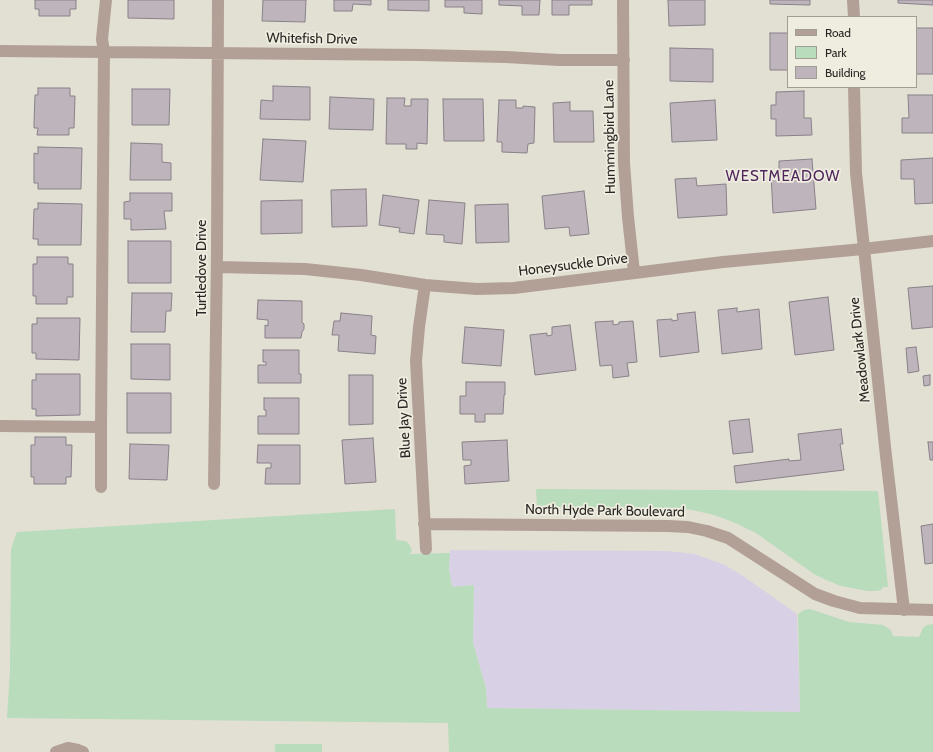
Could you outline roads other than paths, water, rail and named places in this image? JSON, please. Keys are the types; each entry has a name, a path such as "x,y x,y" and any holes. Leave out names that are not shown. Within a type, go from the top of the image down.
{"street":[{"path":"101,487 104,52 102,39 106,0"},
{"name":"Turtledove Drive","path":"214,484 217,267 218,0"},
{"name":"Hummingbird Lane","path":"623,0 624,162 634,272"},
{"path":"853,0 854,16"},
{"name":"Whitefish Drive","path":"0,51 506,57 559,60 624,60"},
{"name":"Meadowlark Drive","path":"854,88 856,173 863,249 904,610"},
{"name":"Honeysuckle Drive","path":"217,267 305,269 361,275 425,285 477,289 514,288 723,262 933,241"},
{"name":"Blue Jay Drive","path":"425,285 416,361 426,549"},
{"path":"0,426 101,427"},
{"name":"North Hyde Park Boulevard","path":"424,524 688,527 728,538 815,594 834,601 860,608 933,610"},
{"path":"56,752 68,748 83,752"}],"district":[{"name":"WESTMEADOW","path":"783,177"}]}
